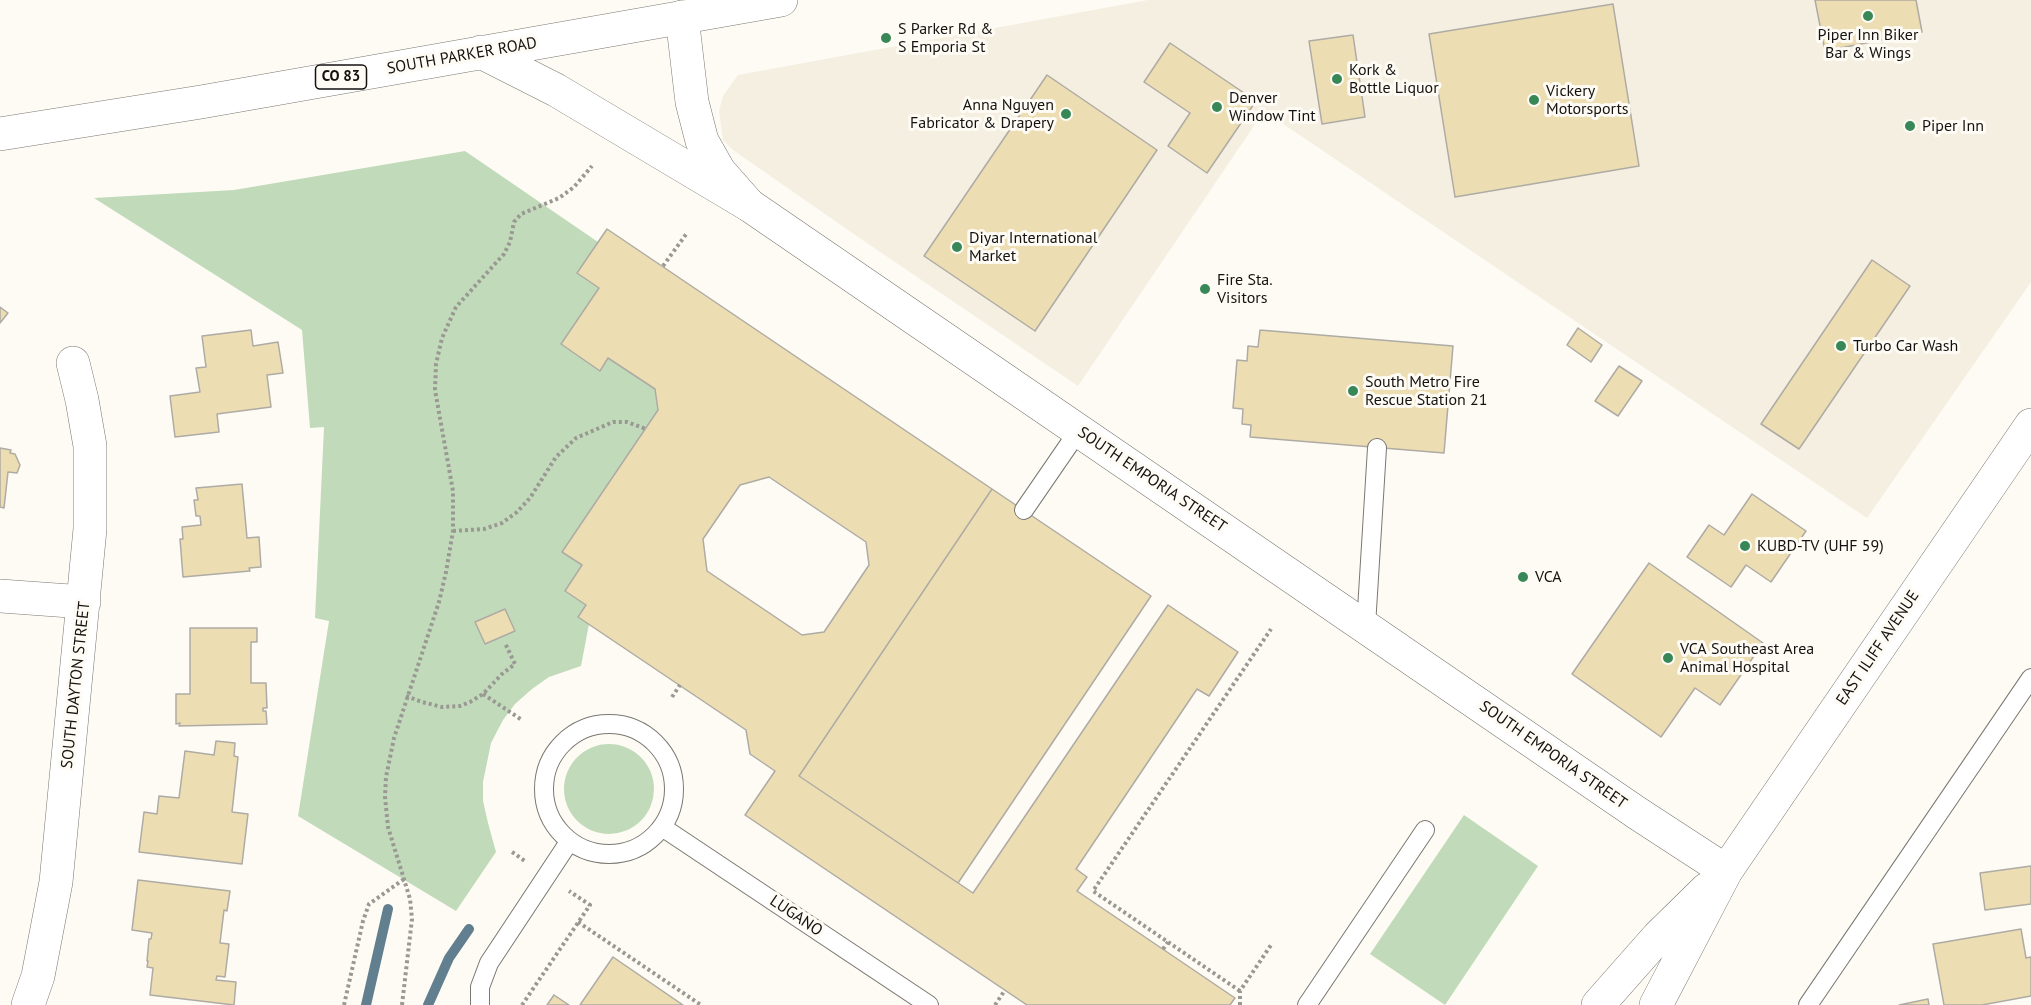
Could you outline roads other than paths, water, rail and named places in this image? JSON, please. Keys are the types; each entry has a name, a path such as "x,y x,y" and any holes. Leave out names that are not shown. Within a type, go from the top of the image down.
{"street":[{"name":"SOUTH PARKER ROAD","path":"0,134 212,100 781,0"},
{"name":"SOUTH EMPORIA STREET","path":"682,17 692,102 702,141 719,171 749,205 1637,813 1726,871"},
{"path":"481,52 556,90 749,205"},
{"name":"SOUTH DAYTON STREET","path":"28,1005 38,976 56,882 90,529 90,446 74,363"},
{"name":"EAST ILIFF AVENUE","path":"1656,1005 1726,871 2031,425"},
{"path":"0,596 84,602"},
{"name":"EAST ILIFF AVENUE","path":"1598,1005 1658,937 1726,871"}],"lane":[{"path":"1024,510 1079,430"},
{"path":"1366,626 1377,448"},
{"path":"1808,1005 2031,678"},
{"path":"597,725 624,726 646,736 662,750 668,761 675,787 670,812 662,827 642,845 620,854 593,852 569,842 558,830 549,814 544,795 546,774 561,746 579,732 597,725"},
{"name":"LUGANO","path":"662,827 928,1005"},
{"path":"1307,1005 1425,830"},
{"path":"480,1005 480,987 489,963 569,842"}],"waterway":[{"path":"366,1005 388,909"},
{"path":"428,1005 449,958 469,929"}],"place":[{"name":"Piper Inn Biker Bar & Wings","path":"1868,16"},
{"name":"S Parker Rd & S Emporia St","path":"886,38"},
{"name":"Kork & Bottle Liquor","path":"1337,79"},
{"name":"Vickery Motorsports","path":"1534,100"},
{"name":"Denver Window Tint","path":"1217,107"},
{"name":"Anna Nguyen Fabricator & Drapery","path":"1066,114"},
{"name":"Piper Inn","path":"1910,126"},
{"name":"Diyar International Market","path":"957,247"},
{"name":"Fire Sta. Visitors","path":"1205,289"},
{"name":"Turbo Car Wash","path":"1841,346"},
{"name":"South Metro Fire Rescue Station 21","path":"1353,391"},
{"name":"KUBD-TV (UHF 59)","path":"1745,546"},
{"name":"VCA","path":"1523,577"},
{"name":"VCA Southeast Area Animal Hospital","path":"1668,658"}]}
